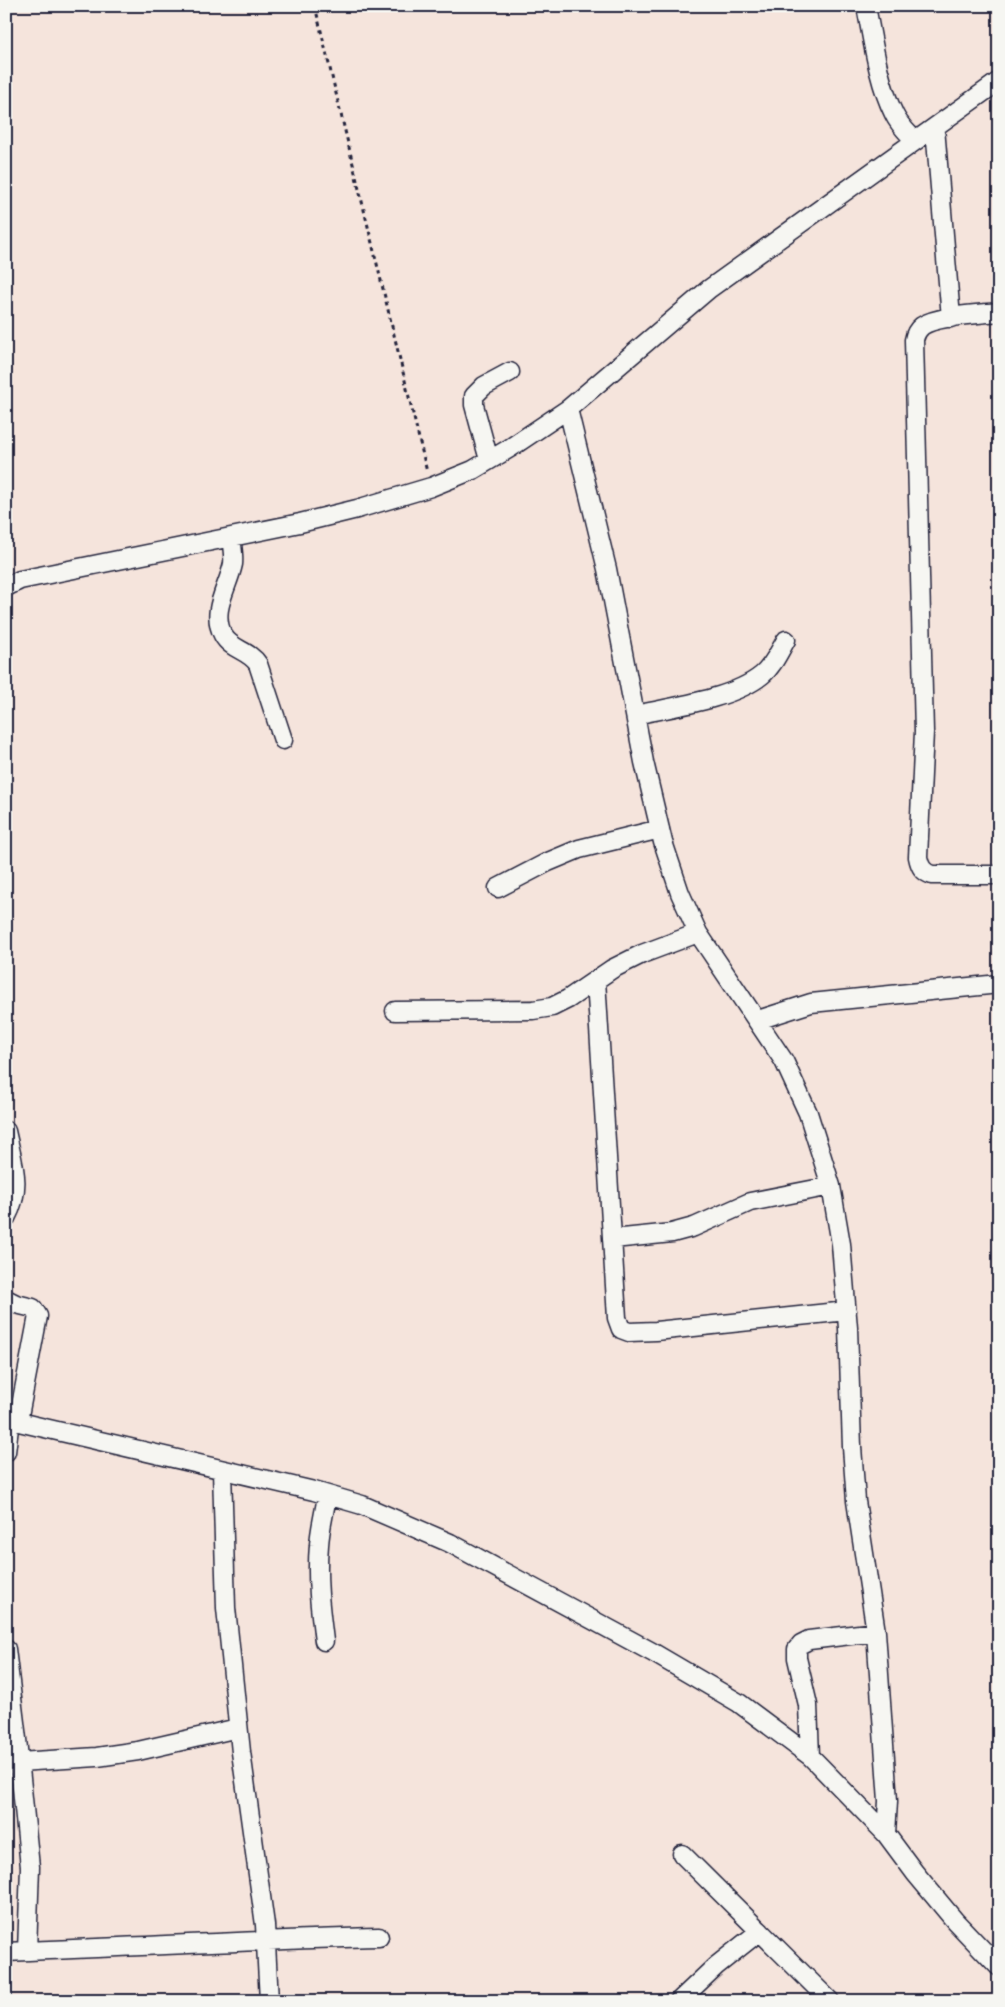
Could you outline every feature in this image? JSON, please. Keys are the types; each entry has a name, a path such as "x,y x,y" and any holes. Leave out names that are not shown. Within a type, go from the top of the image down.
{"street":[{"path":"866,6 881,77 889,101 901,125 915,141"},
{"path":"11,584 49,574 357,509 431,488 473,470 568,409 709,288 936,128 999,81"},
{"path":"936,128 951,318"},
{"path":"999,312 951,318 922,326 916,332 914,340 924,732 918,857 921,868 925,873 932,875 999,875"},
{"path":"489,460 474,405 474,396 478,390 510,372"},
{"path":"568,409 607,569 635,715 660,829 680,893 698,933 784,1061 808,1112 831,1186 841,1244 847,1311 852,1447 856,1492 876,1632 888,1801 886,1834"},
{"path":"231,537 234,556 219,608 218,621 223,636 230,645 254,658 258,664 283,740"},
{"path":"635,715 715,696 748,684 763,674 786,640"},
{"path":"498,888 548,862 579,849 660,829"},
{"path":"395,1011 533,1010 552,1007 568,999 612,969 642,954 698,933"},
{"path":"596,980 617,1318 621,1329 624,1332 656,1331 847,1311"},
{"path":"758,1020 812,1003 999,984"},
{"path":"6,1131 15,1178 16,1196 8,1212"},
{"path":"613,1240 672,1233 694,1227 750,1202 831,1186"},
{"path":"6,1298 16,1304 33,1308 38,1316 11,1420 6,1452"},
{"path":"11,1420 328,1495 362,1506 450,1542 700,1678 739,1703 810,1756 886,1834 915,1873 955,1921 999,1967"},
{"path":"222,1470 226,1608 238,1728 266,1940 269,2001"},
{"path":"324,1641 318,1596 318,1567 319,1542 328,1495"},
{"path":"810,1756 808,1705 797,1658 797,1649 801,1644 809,1640 876,1632"},
{"path":"6,1649 20,1762 30,1867 27,1951"},
{"path":"20,1762 138,1751 238,1728"},
{"path":"682,1854 830,2001"},
{"path":"678,2001 716,1966 760,1931"},
{"path":"6,1952 266,1940 379,1937"}],"path":[{"path":"315,6 431,488"}]}
